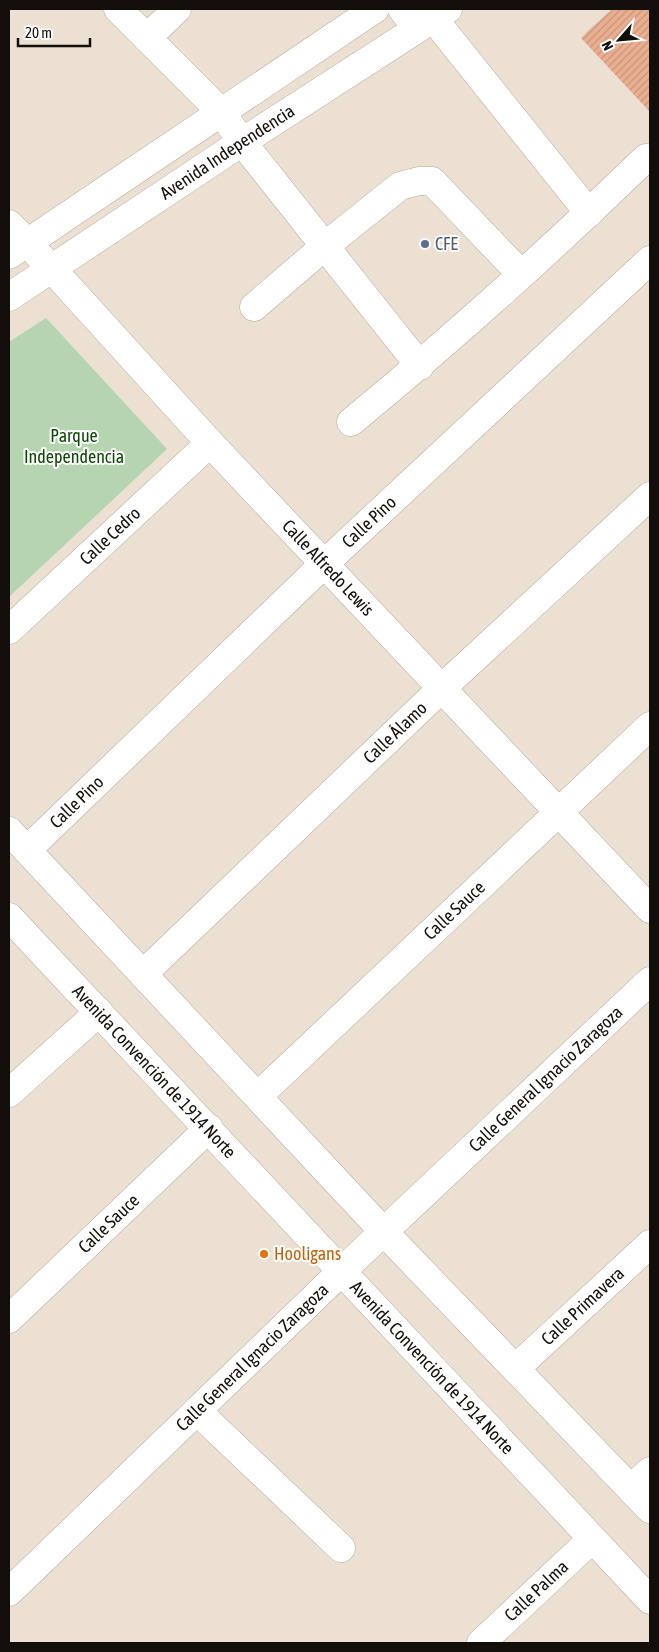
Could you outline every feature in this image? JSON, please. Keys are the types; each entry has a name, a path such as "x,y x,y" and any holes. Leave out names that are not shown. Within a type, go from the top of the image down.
{"street":[{"path":"118,9 221,112 242,142 420,366"},
{"path":"147,38 177,9"},
{"name":"Avenida Independencia","path":"18,249 375,9"},
{"path":"425,16 589,213"},
{"name":"Avenida Independencia","path":"9,297 242,142 425,16"},
{"path":"351,422 420,366 589,213 646,158"},
{"path":"254,307 325,246 400,186 419,181 432,181 521,274"},
{"name":"Calle Alfredo Lewis","path":"9,224 18,249 51,268 210,443 650,909"},
{"name":"Calle Pino","path":"18,841 324,564 650,260"},
{"name":"Calle Cedro","path":"9,630 210,443"},
{"name":"Calle Álamo","path":"143,974 442,688 650,496"},
{"name":"Calle Sauce","path":"258,1096 650,726"},
{"path":"18,841 384,1232 516,1368 641,1480 650,1509"},
{"name":"Avenida Convención de 1914 Norte","path":"9,916 650,1600"},
{"name":"Calle General Ignacio Zaragoza","path":"9,1592 342,1271 650,981"},
{"path":"9,1094 99,1012"},
{"name":"Calle Sauce","path":"9,1319 209,1128"},
{"name":"Calle Primavera","path":"516,1368 650,1244"},
{"path":"197,1411 341,1548"},
{"name":"Calle Palma","path":"481,1643 592,1539"}],"green space":[{"name":"Parque Independencia","path":"46,318 167,449 9,597 9,342"}],"building":[{"path":"613,9 650,9 650,112 581,38"}],"place":[{"name":"CFE","path":"425,244"},
{"name":"Hooligans","path":"264,1254"}]}
